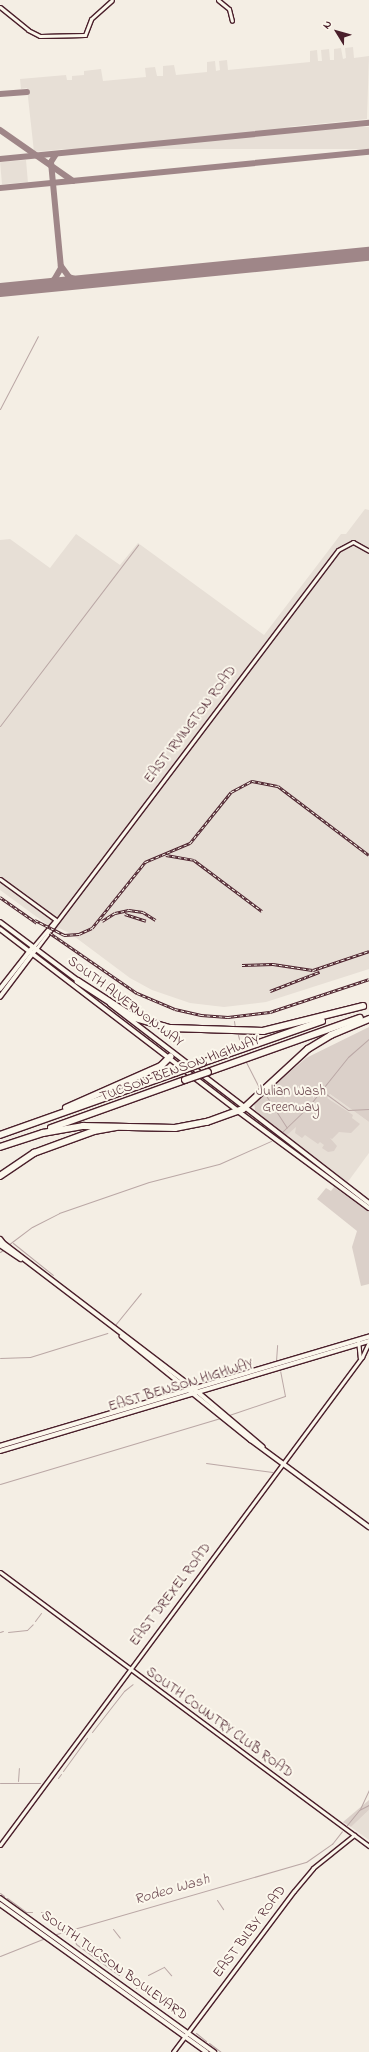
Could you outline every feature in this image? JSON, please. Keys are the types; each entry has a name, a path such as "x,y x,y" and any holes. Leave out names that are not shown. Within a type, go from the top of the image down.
{"highway":[{"path":"78,981 135,1018 170,1028 263,1031 366,1005"},
{"name":"TUCSON–BENSON HIGHWAY","path":"0,1135 366,1005"},
{"name":"TUCSON–BENSON HIGHWAY","path":"0,1146 369,1015"},
{"path":"0,1146 65,1128 98,1124 183,1127 238,1111 308,1049 331,1035 369,1019"},
{"path":"36,1122 161,1066 170,1057"},
{"path":"0,1176 26,1157 63,1142 102,1129 137,1126"}],"main road":[{"name":"SOUTH ALVERNON WAY","path":"0,922 33,950 238,1111 369,1208"},
{"name":"SOUTH ALVERNON WAY","path":"0,929 78,981 369,1203"},
{"name":"EAST IRVINGTON ROAD","path":"0,989 33,950"},
{"name":"EAST IRVINGTON ROAD","path":"0,997 33,950"},
{"path":"1,1243 122,1336 199,1392 263,1447"},
{"path":"122,1336 283,1463 369,1527"},
{"name":"EAST BENSON HIGHWAY","path":"0,1446 194,1394 358,1342 369,1337"},
{"name":"EAST BENSON HIGHWAY","path":"0,1451 190,1390 358,1342 369,1341"},
{"path":"174,1395 181,1389 176,1379"},
{"path":"211,1402 208,1392 218,1386"},
{"name":"SOUTH TUCSON BOULEVARD","path":"0,1898 55,1936 187,2035 207,2052"},
{"name":"SOUTH TUCSON BOULEVARD","path":"0,1904 187,2035 214,2052"}],"street":[{"path":"0,7 28,30 40,36 85,35 91,19 112,0"},
{"path":"218,0 230,9 232,21"},
{"name":"EAST IRVINGTON ROAD","path":"33,950 344,544 353,542 369,551"},
{"path":"0,879 56,920"},
{"path":"47,913 50,925"},
{"name":"EAST IRVINGTON ROAD","path":"33,950 50,925 56,920"},
{"name":"EAST DREXEL ROAD","path":"0,1845 360,1360 369,1341"},
{"path":"358,1342 360,1360"},
{"name":"SOUTH COUNTRY CLUB ROAD","path":"0,1572 129,1670 369,1846"},
{"name":"EAST BILBY ROAD","path":"174,2052 312,1869 354,1835"}],"shaded area":[{"path":"353,47 354,58 369,56 367,119 34,152 27,88 21,89 20,79 66,75 67,80 72,80 72,76 84,75 84,71 101,69 103,81 146,77 145,68 155,67 157,76 163,76 163,66 174,65 176,75 207,72 207,62 215,61 216,71 220,70 219,61 227,60 228,70 310,62 310,51 317,50 318,61 322,61 321,50 329,49 330,60 334,60 334,49 341,48 343,59 346,58 345,48"},
{"path":"64,127 369,127 369,149 64,149"},
{"path":"26,160 28,182 2,184 0,162"},
{"path":"365,509 369,510 369,969 266,1002 224,1007 190,1003 152,990 130,978 71,934 59,928 56,931 0,890 0,540 10,539 50,568 76,534 120,565 138,543 264,635 341,534 346,534"},
{"path":"330,1094 369,1122 369,1153 347,1183 285,1137"},
{"path":"369,1810 369,1840 351,1827"}],"green space":[{"name":"Julian Wash Greenway","path":"369,1027 369,1122 330,1094 327,1098 353,1115 352,1118 360,1124 351,1133 339,1132 332,1139 330,1138 337,1146 334,1151 328,1152 322,1148 324,1145 320,1142 318,1144 305,1135 302,1138 295,1133 296,1127 285,1137 255,1110 254,1103 306,1058"},
{"path":"334,1187 369,1212 369,1284 361,1286 352,1247 357,1231 317,1199 326,1188 331,1191"},
{"path":"369,1800 369,1810 351,1827 343,1822"}],"waterway":[{"path":"0,409 38,336"},
{"path":"0,726 138,545"},
{"path":"234,1021 235,1028"},
{"path":"238,1035 241,1046"},
{"path":"282,1132 308,1107 348,1057 369,1039"},
{"path":"246,1062 259,1087"},
{"path":"322,1091 348,1110 369,1109"},
{"path":"265,1094 287,1128"},
{"path":"8,1245 32,1227 59,1213 149,1182 219,1164 271,1141"},
{"path":"13,1243 53,1275"},
{"path":"0,1252 4,1249"},
{"path":"115,1325 141,1293"},
{"path":"0,1358 30,1357 107,1333"},
{"path":"276,1361 277,1345"},
{"path":"229,1415 285,1396 280,1371"},
{"path":"0,1484 220,1418"},
{"path":"206,1463 272,1472"},
{"path":"35,1621 41,1613"},
{"path":"8,1632 27,1630 33,1624"},
{"path":"92,1732 124,1691 133,1684"},
{"path":"63,1771 87,1738"},
{"path":"18,1781 19,1768"},
{"path":"58,1778 61,1774"},
{"path":"0,1783 40,1783"},
{"path":"360,1809 369,1790"},
{"name":"Rodeo Wash","path":"347,1825 359,1810 369,1805"},
{"name":"Rodeo Wash","path":"53,1935 306,1862 332,1844 342,1831"},
{"path":"0,1893 4,1896"},
{"path":"7,1898 26,1912 32,1912"},
{"path":"217,1900 223,1909"},
{"path":"113,1929 120,1938"},
{"name":"Rodeo Wash","path":"0,1956 45,1938"},
{"path":"74,1938 76,1944 119,1975"},
{"path":"148,1975 164,1967 171,1975"},
{"path":"136,1988 142,1982"},
{"path":"196,2033 206,2041"},
{"path":"209,2043 221,2052"}],"taxiway":[{"path":"0,94 27,92"},
{"path":"0,159 369,123"},
{"path":"0,130 73,181"},
{"path":"0,188 369,152"},
{"path":"43,286 54,280 61,268 51,162 56,154"},
{"path":"61,266 69,277 84,282"}],"runway":[{"path":"0,290 369,254"}],"railway":[{"path":"35,920 64,935 79,934 92,928 145,862 190,843 231,792 252,781 278,786 369,855"},
{"path":"166,855 194,860 262,911"},
{"path":"0,897 37,923"},
{"path":"102,921 115,913 129,910 143,912 156,920"},
{"path":"125,914 146,921"},
{"path":"50,933 137,993 175,1009 201,1015 228,1017 270,1012 369,979"},
{"path":"242,965 273,964 313,970 369,951"},
{"path":"270,991 319,972"}]}
